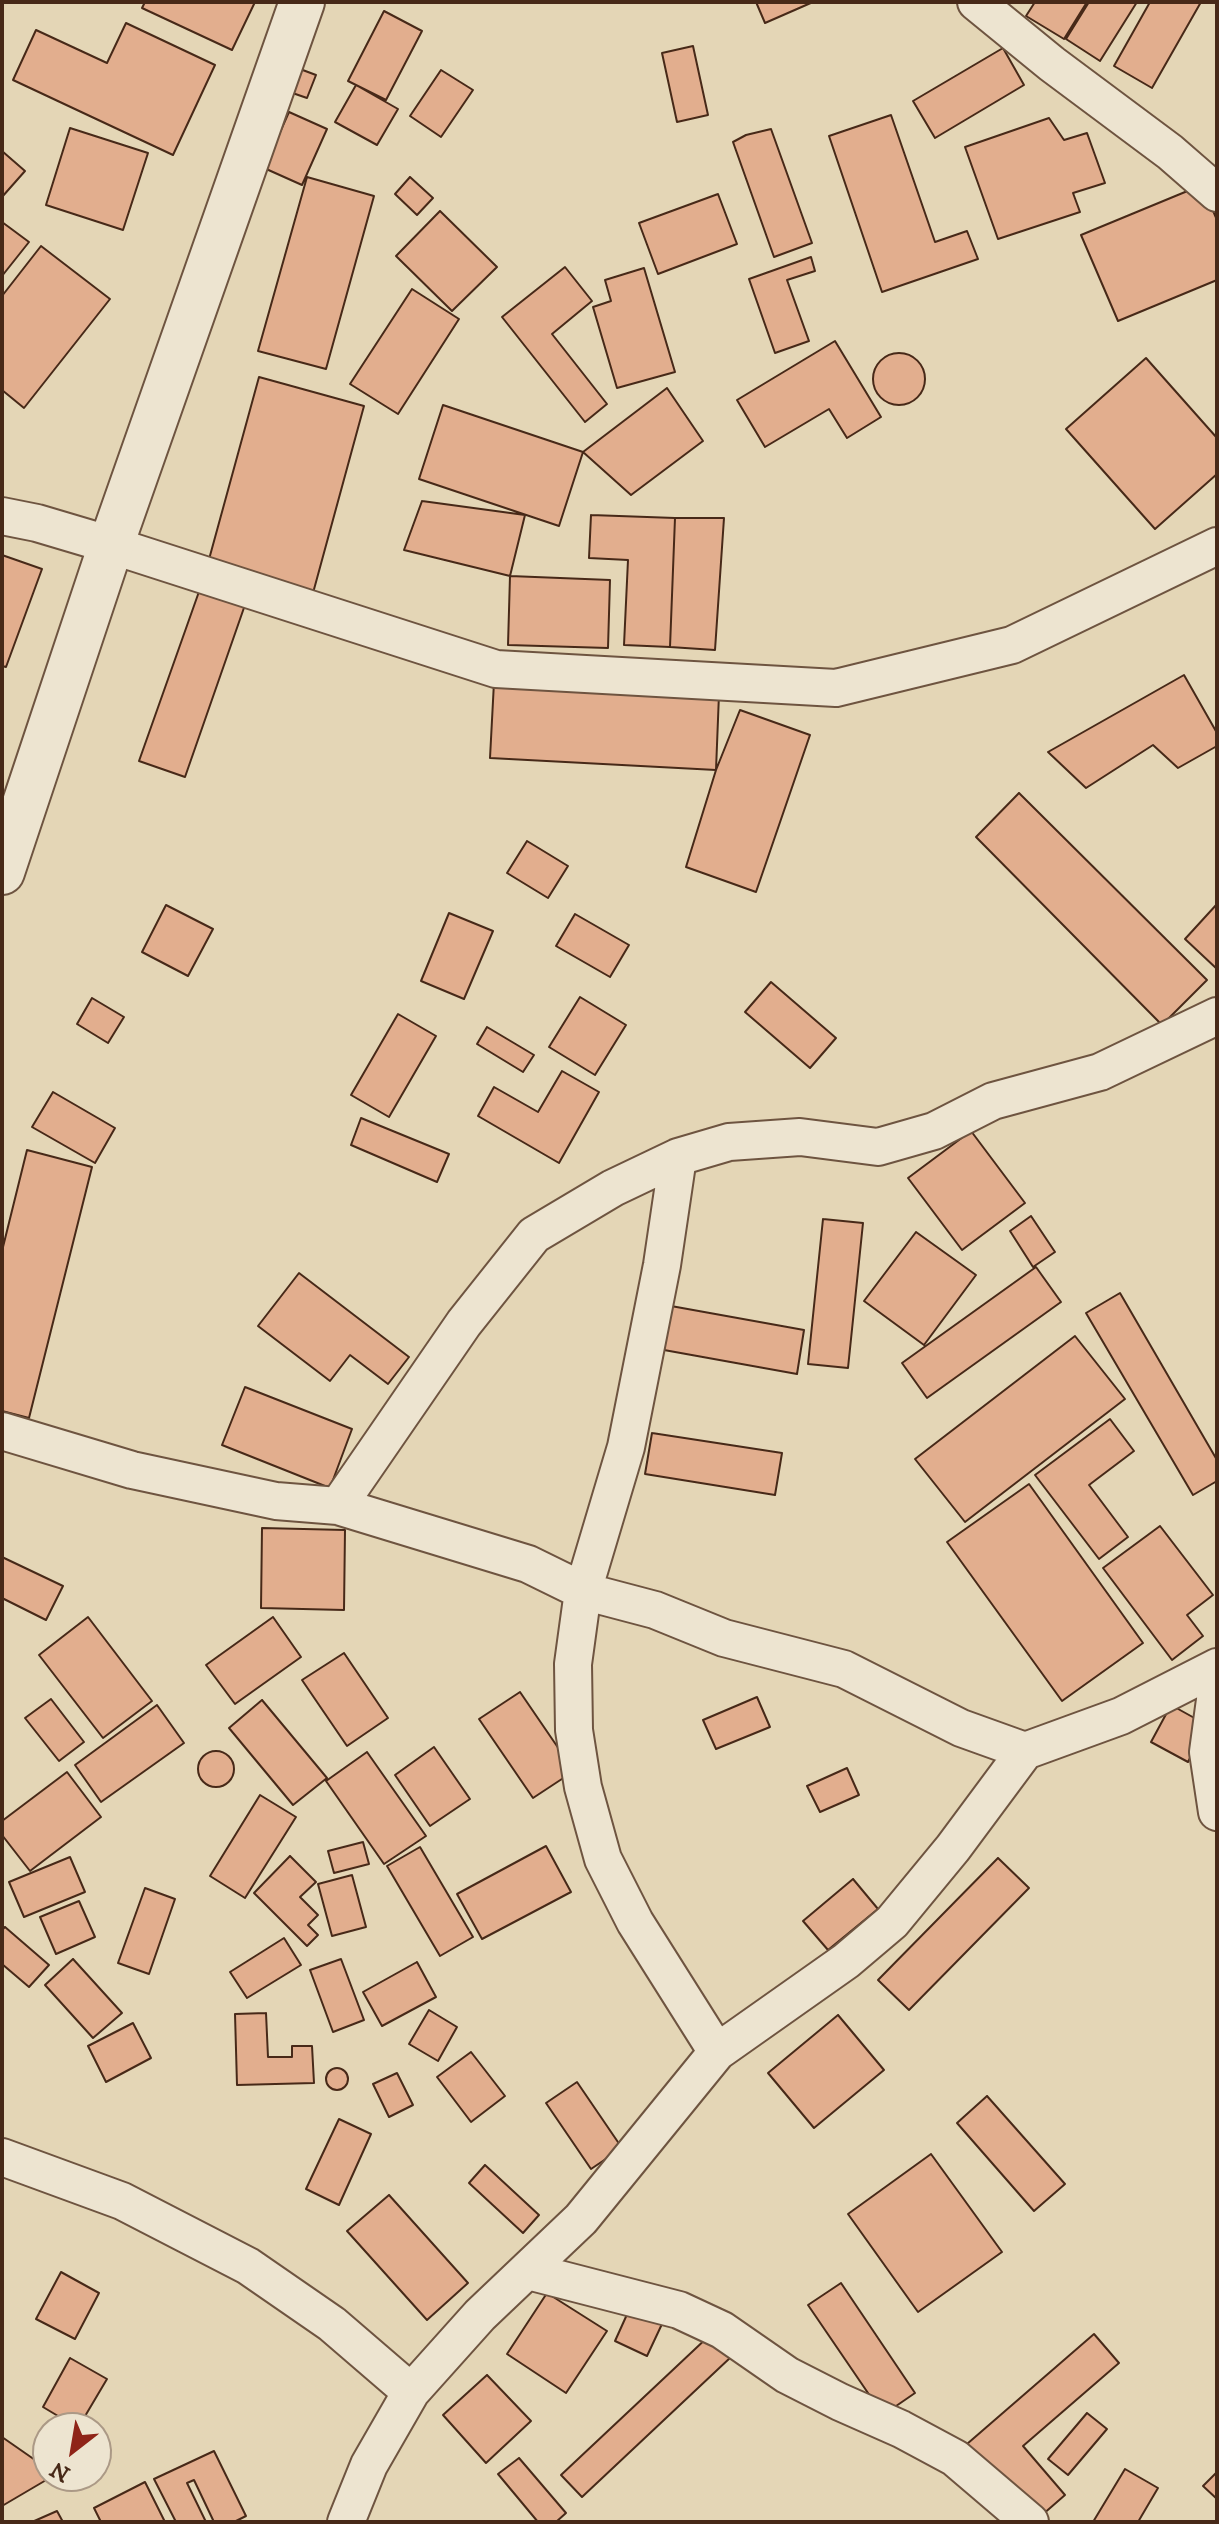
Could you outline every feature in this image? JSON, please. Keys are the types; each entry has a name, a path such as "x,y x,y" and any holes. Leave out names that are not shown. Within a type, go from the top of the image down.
{"street":[{"path":"2,872 111,545 302,2"},
{"path":"976,2 1052,64 1170,152 1217,193"},
{"path":"2,516 111,545 496,669 836,688 1012,645 1217,546"},
{"path":"338,1506 464,1323 534,1235 613,1188 678,1157 729,1142 800,1137 878,1147 934,1131 993,1101 1100,1072 1217,1016"},
{"path":"678,1157 662,1265 626,1447 583,1591 573,1664 574,1730 583,1787 603,1859 635,1922 717,2052"},
{"path":"2,1431 132,1470 276,1501 338,1506 528,1564 583,1591 655,1610 724,1638 844,1669 961,1728 1025,1751"},
{"path":"346,2522 369,2465 411,2392 480,2315 590,2208 717,2052 846,1961 892,1922 953,1848 1025,1751 1121,1716 1217,1667"},
{"path":"1217,1685 1208,1752 1217,1812"},
{"path":"2,2157 122,2201 248,2266 332,2324 411,2392"},
{"path":"528,2271 679,2310 722,2330 787,2375 955,2458 1030,2522"}],"building":[{"path":"145,2 255,2 232,50 142,8"},
{"path":"756,2 813,2 765,23"},
{"path":"1035,2 1087,2 1064,39 1026,16"},
{"path":"1089,2 1137,2 1100,61 1066,39"},
{"path":"1150,2 1201,2 1152,88 1114,66"},
{"path":"384,11 422,31 386,100 348,81"},
{"path":"126,23 215,65 173,155 13,80 36,30 107,63"},
{"path":"693,46 708,115 677,122 662,53"},
{"path":"1003,48 1024,85 935,138 913,101"},
{"path":"284,63 316,75 307,98 275,87"},
{"path":"441,70 473,90 441,137 410,116"},
{"path":"356,85 398,109 377,145 335,122"},
{"path":"289,112 327,129 302,185 264,168"},
{"path":"891,115 935,242 967,231 978,259 882,292 829,136"},
{"path":"1049,118 1064,140 1087,133 1105,183 1073,193 1080,212 998,239 965,147"},
{"path":"70,128 148,153 123,230 46,205"},
{"path":"771,129 812,243 774,257 733,142 746,135"},
{"path":"2,151 25,171 2,197"},
{"path":"307,177 374,196 326,369 258,351"},
{"path":"410,177 433,198 417,215 395,194"},
{"path":"1202,185 1217,220 1217,280 1118,321 1081,235"},
{"path":"718,194 737,244 658,274 639,223"},
{"path":"440,211 497,267 452,311 396,256"},
{"path":"2,222 29,242 2,276"},
{"path":"41,246 110,299 24,408 2,390 2,296"},
{"path":"811,257 815,271 787,280 809,341 775,353 749,279"},
{"path":"565,267 592,301 552,334 607,404 585,422 502,317"},
{"path":"644,268 675,372 617,388 593,307 611,301 605,280"},
{"path":"412,289 459,319 398,414 350,384"},
{"path":"835,341 881,417 847,438 829,409 765,447 737,400"},
{"path":"899,353 917,361 925,379 917,397 899,405 881,397 873,379 881,361"},
{"path":"1146,358 1217,438 1217,474 1155,529 1066,429"},
{"path":"259,377 364,406 313,593 208,563"},
{"path":"667,388 703,441 631,495 583,452"},
{"path":"443,405 583,452 559,526 419,479"},
{"path":"422,501 525,515 510,576 404,550"},
{"path":"591,515 675,518 670,647 624,645 628,560 589,558"},
{"path":"675,518 724,518 715,650 670,647"},
{"path":"2,555 42,569 6,667 2,666"},
{"path":"510,576 610,580 608,648 508,645"},
{"path":"201,586 246,602 185,777 139,761"},
{"path":"1184,675 1217,733 1217,746 1178,768 1153,745 1086,788 1048,752"},
{"path":"494,682 719,694 716,770 490,758"},
{"path":"740,710 810,735 756,892 686,867 716,770"},
{"path":"1019,793 1207,980 1162,1025 976,837"},
{"path":"527,841 568,866 548,898 507,873"},
{"path":"1217,904 1217,969 1185,939"},
{"path":"166,905 213,929 188,976 142,952"},
{"path":"449,913 493,931 464,999 421,981"},
{"path":"575,914 629,945 610,977 556,946"},
{"path":"771,982 836,1038 810,1068 745,1012"},
{"path":"580,997 626,1025 595,1075 549,1047"},
{"path":"92,998 124,1017 108,1043 77,1024"},
{"path":"398,1014 436,1036 389,1117 351,1095"},
{"path":"487,1027 534,1055 523,1072 477,1044"},
{"path":"562,1071 599,1092 559,1163 478,1116 494,1087 538,1112"},
{"path":"53,1092 115,1128 95,1163 32,1127"},
{"path":"361,1118 449,1154 437,1182 351,1145"},
{"path":"971,1131 1025,1203 962,1250 908,1178"},
{"path":"27,1150 92,1167 29,1418 2,1411 2,1251"},
{"path":"1031,1216 1055,1252 1033,1267 1010,1231"},
{"path":"823,1219 863,1223 848,1368 808,1364"},
{"path":"916,1232 976,1275 924,1345 864,1301"},
{"path":"1036,1267 1061,1302 927,1398 902,1363"},
{"path":"299,1273 409,1357 388,1384 350,1355 330,1381 258,1326"},
{"path":"1120,1293 1217,1460 1217,1481 1193,1495 1086,1313"},
{"path":"671,1306 804,1330 797,1374 664,1350"},
{"path":"1075,1336 1125,1399 965,1522 915,1459"},
{"path":"245,1387 352,1429 330,1488 222,1445"},
{"path":"1110,1419 1134,1451 1089,1485 1128,1537 1099,1559 1035,1475"},
{"path":"652,1433 782,1453 775,1495 645,1474"},
{"path":"1029,1484 1143,1643 1062,1701 947,1542"},
{"path":"1160,1526 1213,1595 1187,1615 1203,1636 1172,1660 1103,1568"},
{"path":"262,1528 345,1530 344,1610 261,1608"},
{"path":"2,1557 63,1586 46,1620 2,1598"},
{"path":"88,1617 152,1701 103,1738 39,1655"},
{"path":"273,1617 301,1657 235,1704 206,1665"},
{"path":"344,1653 388,1718 347,1746 302,1680"},
{"path":"520,1692 574,1771 533,1798 479,1719"},
{"path":"757,1697 770,1727 716,1749 703,1720"},
{"path":"51,1699 84,1742 59,1761 25,1718"},
{"path":"262,1700 327,1778 293,1805 229,1728"},
{"path":"157,1705 184,1743 101,1802 75,1765"},
{"path":"1171,1705 1207,1725 1188,1762 1151,1742"},
{"path":"434,1747 470,1799 430,1826 395,1775"},
{"path":"216,1751 229,1756 234,1769 229,1782 216,1787 203,1782 198,1769 203,1756"},
{"path":"367,1752 426,1836 384,1864 326,1781"},
{"path":"847,1768 859,1795 820,1812 807,1786"},
{"path":"67,1772 101,1817 30,1871 2,1835 2,1821"},
{"path":"260,1795 296,1817 245,1898 210,1876"},
{"path":"363,1842 369,1864 334,1873 328,1851"},
{"path":"546,1846 571,1892 482,1939 457,1894"},
{"path":"420,1847 473,1937 440,1956 387,1866"},
{"path":"290,1856 316,1882 300,1897 318,1915 308,1925 318,1935 307,1946 254,1893"},
{"path":"70,1857 85,1892 24,1917 9,1882"},
{"path":"998,1858 1029,1888 909,2010 878,1980"},
{"path":"352,1875 366,1927 332,1936 318,1884"},
{"path":"853,1879 878,1909 828,1950 803,1921"},
{"path":"145,1888 175,1899 149,1974 118,1963"},
{"path":"79,1901 95,1937 56,1954 40,1917"},
{"path":"5,1927 49,1965 29,1987 2,1964 2,1930"},
{"path":"284,1938 301,1965 247,1998 230,1972"},
{"path":"73,1959 122,2013 93,2038 45,1985"},
{"path":"341,1959 364,2020 333,2032 310,1970"},
{"path":"417,1962 436,1997 382,2026 363,1992"},
{"path":"429,2010 457,2027 438,2061 409,2044"},
{"path":"266,2013 268,2057 292,2057 292,2046 312,2046 314,2083 237,2085 235,2014"},
{"path":"838,2015 884,2070 814,2128 768,2073"},
{"path":"133,2023 151,2058 106,2082 88,2046"},
{"path":"471,2052 505,2096 471,2122 437,2077"},
{"path":"337,2068 345,2071 348,2079 345,2087 337,2090 329,2087 326,2079 329,2071"},
{"path":"397,2073 413,2105 389,2117 373,2084"},
{"path":"577,2082 622,2148 591,2169 546,2103"},
{"path":"987,2096 1065,2184 1034,2211 957,2123"},
{"path":"339,2119 371,2134 339,2205 306,2189"},
{"path":"931,2154 1002,2252 918,2312 848,2214"},
{"path":"485,2165 539,2215 523,2233 469,2183"},
{"path":"389,2195 468,2283 427,2320 347,2231"},
{"path":"61,2272 99,2293 75,2339 36,2319"},
{"path":"841,2283 915,2393 883,2415 808,2305"},
{"path":"547,2293 607,2331 566,2393 507,2354"},
{"path":"629,2310 662,2324 647,2356 615,2341"},
{"path":"1094,2334 1119,2363 1023,2446 1065,2495 1034,2522 967,2444"},
{"path":"710,2335 731,2357 582,2497 561,2475"},
{"path":"70,2358 107,2379 87,2412 51,2412 43,2407"},
{"path":"487,2375 531,2421 486,2463 443,2415"},
{"path":"1087,2413 1107,2429 1068,2475 1048,2459"},
{"path":"2,2437 32,2458 32,2488 2,2506"},
{"path":"214,2451 246,2516 234,2522 214,2522 194,2480 187,2483 206,2522 176,2522 154,2479"},
{"path":"519,2458 566,2513 556,2522 538,2522 498,2474"},
{"path":"1125,2469 1158,2488 1138,2522 1093,2522"},
{"path":"1217,2472 1217,2499 1203,2486"},
{"path":"145,2482 165,2522 101,2522 94,2508"},
{"path":"57,2511 63,2522 32,2522"}]}
